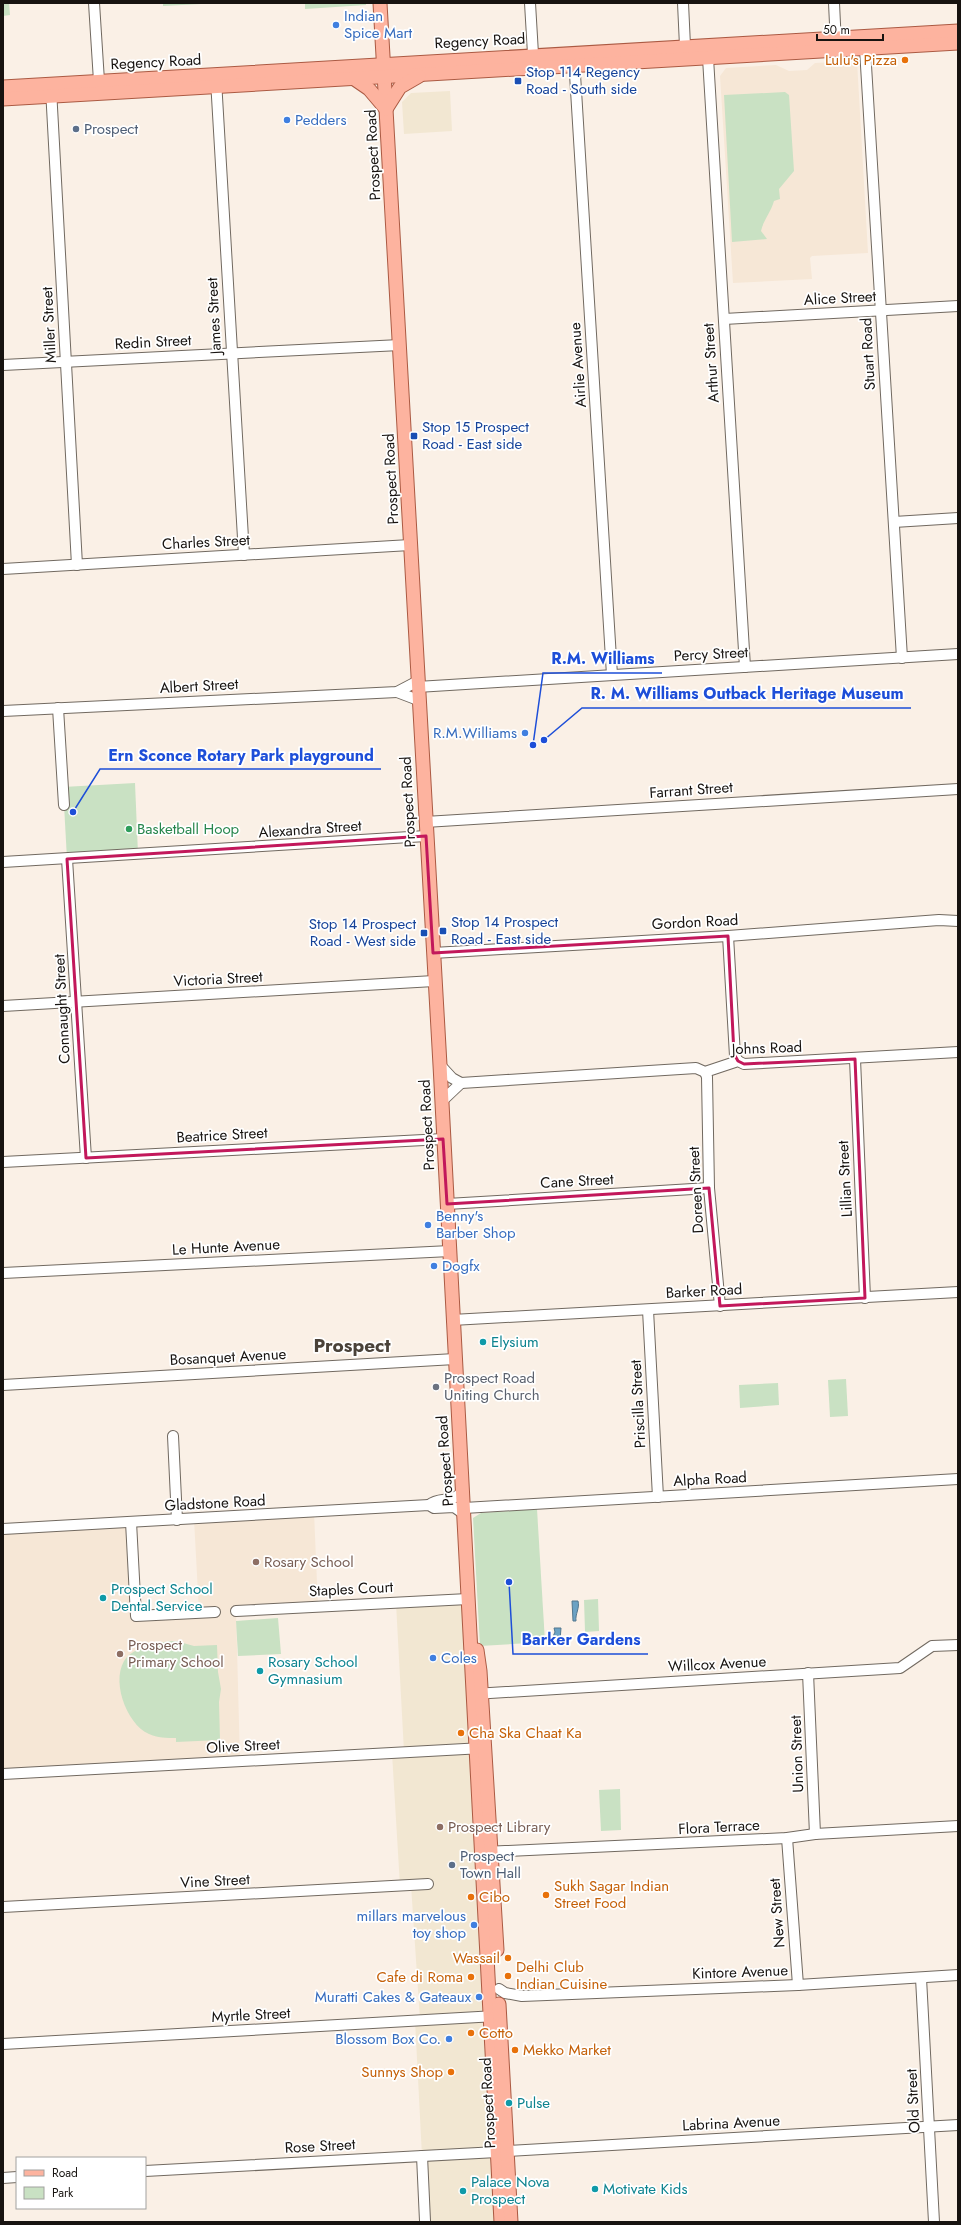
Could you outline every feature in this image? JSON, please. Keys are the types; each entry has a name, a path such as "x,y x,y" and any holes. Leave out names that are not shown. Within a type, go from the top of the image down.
{"main road":[{"name":"Prospect Road","path":"380,3 400,346 418,700 442,1101 452,1320 468,1599 475,1635 486,1852 497,2012 502,2152 501,2222"},
{"name":"Regency Road","path":"3,87 51,90 216,80 384,63 534,54 574,58 708,58 958,31"},
{"name":"Regency Road","path":"3,99 99,81 353,78 422,74 662,47 836,45 865,49 958,43"},
{"path":"662,47 676,52 698,53 708,58"},
{"path":"353,78 369,89 386,109 400,87 422,74"},
{"name":"Prospect Road","path":"486,1852 499,1989 497,2012"},
{"name":"Prospect Road","path":"502,2152 511,2222"}],"street":[{"path":"94,3 99,81"},
{"path":"530,3 534,54"},
{"path":"683,3 685,46"},
{"path":"834,3 836,45"},
{"name":"Stuart Road","path":"865,49 902,658"},
{"name":"Airlie Avenue","path":"574,58 612,675"},
{"name":"Arthur Street","path":"708,58 745,667"},
{"name":"James Street","path":"216,80 244,555"},
{"name":"Miller Street","path":"51,90 77,565"},
{"name":"Alice Street","path":"724,319 958,306"},
{"name":"Redin Street","path":"3,365 231,352 400,346"},
{"path":"894,522 958,518"},
{"name":"Charles Street","path":"3,569 410,545"},
{"name":"Percy Street","path":"418,684 612,675 958,654"},
{"name":"Albert Street","path":"3,711 396,692 418,684"},
{"name":"Albert Street","path":"396,692 418,700"},
{"path":"58,708 64,805"},
{"name":"Farrant Street","path":"425,822 958,789"},
{"name":"Alexandra Street","path":"3,862 426,836"},
{"name":"Connaught Street","path":"68,859 86,1158"},
{"name":"Gordon Road","path":"433,953 728,936 932,921 958,921"},
{"path":"728,936 734,1054 738,1062"},
{"name":"Victoria Street","path":"3,1006 434,981"},
{"name":"Johns Road","path":"461,1083 696,1068 705,1072 738,1062 744,1064 855,1059 958,1052"},
{"name":"Lillian Street","path":"855,1059 865,1298"},
{"path":"440,1065 452,1078 461,1083 442,1101"},
{"name":"Doreen Street","path":"705,1072 707,1077 709,1188 720,1306"},
{"name":"Beatrice Street","path":"3,1162 443,1139"},
{"name":"Cane Street","path":"447,1204 709,1188"},
{"name":"Le Hunte Avenue","path":"3,1273 450,1251"},
{"name":"Barker Road","path":"452,1320 958,1292"},
{"name":"Priscilla Street","path":"648,1310 658,1497"},
{"name":"Bosanquet Avenue","path":"3,1385 455,1359"},
{"path":"173,1436 177,1520"},
{"name":"Alpha Road","path":"464,1511 658,1497 958,1479"},
{"name":"Gladstone Road","path":"429,1506 433,1502 455,1499 462,1492"},
{"name":"Gladstone Road","path":"3,1529 429,1506 434,1508 454,1507 464,1511"},
{"path":"131,1522 136,1616 215,1612"},
{"name":"Staples Court","path":"236,1611 468,1599"},
{"name":"Willcox Avenue","path":"477,1693 900,1668 932,1646 958,1644"},
{"name":"Union Street","path":"808,1673 815,1834"},
{"name":"Olive Street","path":"3,1774 480,1748"},
{"name":"Flora Terrace","path":"486,1852 787,1838 815,1834 958,1826"},
{"name":"New Street","path":"787,1838 798,1985"},
{"name":"Vine Street","path":"3,1908 428,1884"},
{"name":"Kintore Avenue","path":"499,1989 505,1993 522,1996 798,1985 958,1975"},
{"name":"Old Street","path":"921,1978 934,2222"},
{"name":"Kintore Avenue","path":"497,2012 522,1996"},
{"name":"Myrtle Street","path":"3,2044 497,2012"},
{"name":"Labrina Avenue","path":"502,2152 958,2125"},
{"name":"Rose Street","path":"146,2171 502,2152"},
{"path":"422,2156 425,2221"},
{"path":"3,2178 16,2178"}],"highlighted area":[{"path":"426,836 433,953 728,936 734,1054 738,1061 744,1064 855,1059 865,1298 720,1306 709,1188 447,1204 443,1139 86,1158 67,859"}],"shaded area":[{"path":"857,61 868,253 812,256 810,258 812,279 733,283 720,76 726,68 776,65 789,71 807,70 815,63"},
{"path":"450,91 452,131 404,134 402,102 411,93"},
{"name":"Prospect Primary School","path":"314,1512 318,1606 236,1611 240,1761 3,1774 3,1529 131,1522 136,1616 199,1612 194,1519"},
{"path":"468,1599 501,2222 421,2222 422,2156 415,2020 420,2020 411,1885 400,1886 392,1753 404,1752 396,1603"}],"green space":[{"path":"3,3 9,3 10,15 3,16"},
{"path":"163,3 220,3 163,6"},
{"path":"305,3 366,3 366,5 305,9"},
{"path":"785,92 789,95 794,171 779,189 780,199 774,201 763,224 761,231 767,239 732,242 724,95"},
{"path":"135,783 138,854 67,859 63,787"},
{"path":"846,1379 848,1416 830,1417 828,1380"},
{"path":"778,1383 779,1405 740,1408 739,1385"},
{"path":"537,1509 545,1642 480,1646 473,1518 481,1513"},
{"path":"598,1599 599,1631 585,1632 584,1600"},
{"path":"278,1618 281,1654 238,1656 236,1621"},
{"path":"176,1641 194,1646 217,1645 218,1672 221,1689 219,1702 220,1740 176,1742 176,1738 162,1738 152,1735 141,1729 133,1721 127,1711 120,1688 120,1676 122,1666 127,1657 137,1650 158,1643"},
{"path":"620,1789 621,1830 601,1831 599,1790"}],"water":[{"path":"572,1601 578,1601 576,1621 573,1621"},
{"path":"554,1628 561,1628 560,1640 552,1639 555,1632"}],"place":[{"name":"Indian Spice Mart","path":"336,25"},
{"name":"Lulu's Pizza","path":"905,60"},
{"name":"Stop 114 Regency Road - South side","path":"518,81"},
{"name":"Pedders","path":"287,120"},
{"name":"Prospect","path":"76,129"},
{"name":"Stop 15 Prospect Road - East side","path":"414,436"},
{"name":"R.M.Williams","path":"525,733"},
{"name":"R. M. Williams Outback Heritage Museum","path":"544,740"},
{"name":"R.M. Williams","path":"533,745"},
{"name":"Ern Sconce Rotary Park playground","path":"73,812"},
{"name":"Basketball Hoop","path":"129,829"},
{"name":"Stop 14 Prospect Road - East side","path":"443,931"},
{"name":"Stop 14 Prospect Road - West side","path":"424,933"},
{"name":"Benny's Barber Shop","path":"428,1225"},
{"name":"Dogfx","path":"434,1266"},
{"name":"Elysium","path":"483,1342"},
{"name":"Prospect Road Uniting Church","path":"436,1387"},
{"name":"Rosary School","path":"256,1562"},
{"name":"Barker Gardens","path":"509,1582"},
{"name":"Prospect School Dental Service","path":"103,1598"},
{"name":"Prospect Primary School","path":"120,1654"},
{"name":"Coles","path":"433,1658"},
{"name":"Rosary School Gymnasium","path":"260,1671"},
{"name":"Cha Ska Chaat Ka","path":"461,1733"},
{"name":"Prospect Library","path":"440,1827"},
{"name":"Prospect Town Hall","path":"452,1865"},
{"name":"Sukh Sagar Indian Street Food","path":"546,1895"},
{"name":"Cibo","path":"471,1897"},
{"name":"millars marvelous toy shop","path":"474,1925"},
{"name":"Wassail","path":"508,1958"},
{"name":"Delhi Club Indian Cuisine","path":"508,1976"},
{"name":"Cafe di Roma","path":"471,1977"},
{"name":"Muratti Cakes & Gateaux","path":"479,1997"},
{"name":"Cotto","path":"471,2033"},
{"name":"Blossom Box Co.","path":"449,2039"},
{"name":"Mekko Market","path":"515,2050"},
{"name":"Sunnys Shop","path":"451,2072"},
{"name":"Pulse","path":"509,2103"},
{"name":"Motivate Kids","path":"595,2189"},
{"name":"Palace Nova Prospect","path":"463,2191"}],"district":[{"name":"Prospect","path":"352,1345"}]}
